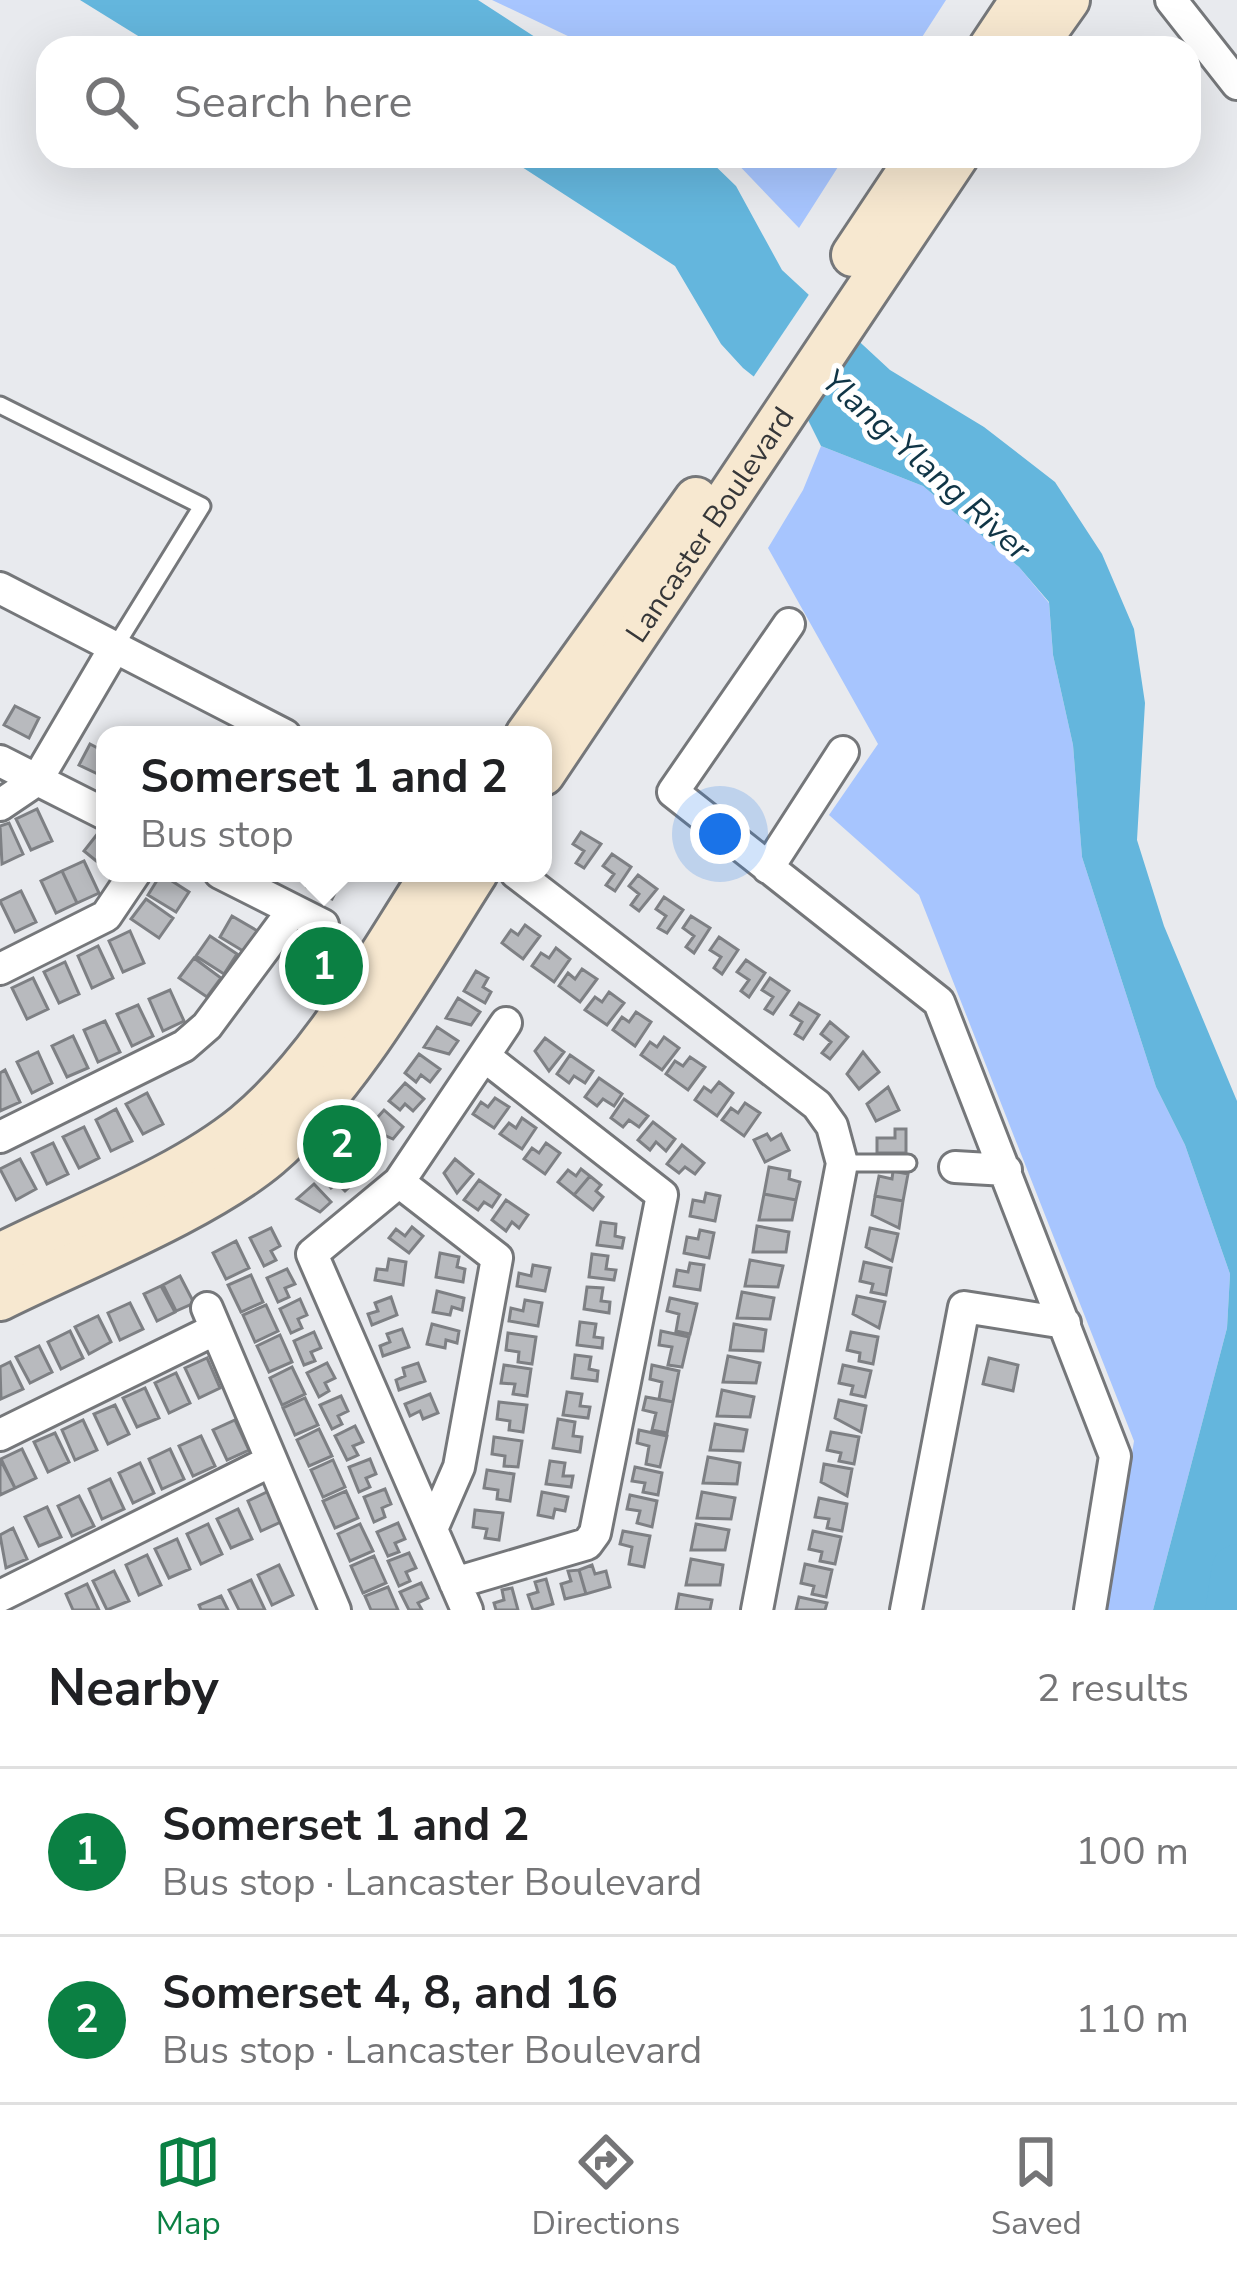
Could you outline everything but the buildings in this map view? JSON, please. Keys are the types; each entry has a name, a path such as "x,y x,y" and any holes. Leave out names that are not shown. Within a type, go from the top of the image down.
{"main road":[{"path":"998,36 1022,0"},
{"path":"1042,36 1068,0"},
{"name":"Lancaster Boulevard","path":"552,760 770,418 861,268 913,168"},
{"name":"Lancaster Boulevard","path":"861,268 947,168"},
{"name":"Lancaster Boulevard","path":"534,726 770,418"},
{"path":"0,1255 211,1150 244,1125 310,1051 427,882"},
{"path":"0,1299 215,1192 267,1158 323,1099 470,882"}],"street":[{"path":"1171,0 1199,36"},
{"path":"1201,38 1237,84"},
{"path":"0,587 269,726"},
{"path":"789,624 673,792 939,1002 1115,1456 1090,1610"},
{"path":"0,805 37,780 115,647"},
{"path":"768,868 843,752"},
{"path":"0,761 96,810"},
{"path":"0,969 106,916 129,882"},
{"path":"238,882 322,925"},
{"path":"528,882 817,1105 832,1126 842,1163 757,1610"},
{"path":"0,1137 184,1046 208,1026 293,910"},
{"path":"484,1056 662,1195 595,1533 587,1544 461,1597 311,1254 400,1182 484,1056 506,1023"},
{"path":"955,1167 1006,1170"},
{"path":"400,1182 496,1258 459,1467 432,1529"},
{"path":"906,1610 964,1307 1065,1323"},
{"path":"0,1435 212,1318 271,1461 323,1606"},
{"path":"0,1596 271,1461"}],"lane":[{"path":"0,405 202,506 115,647"},
{"path":"842,1163 908,1163"}],"shaded area":[{"path":"492,0 946,0 923,36 568,36"},
{"path":"742,168 837,168 799,228"},
{"path":"821,446 923,486 1019,567 1049,603 1053,655 1073,745 1082,857 1156,1087 1185,1145 1230,1274 1227,1328 1153,1610 1107,1610 1134,1441 919,895 829,815 878,744 768,548 803,490"}],"water":[{"path":"80,0 478,0 534,36 138,36"},
{"path":"524,168 717,168 736,186 782,270 890,370 984,427 1055,482 1102,554 1134,629 1145,703 1137,840 1164,926 1237,1101 1237,1576 1228,1610 1153,1610 1227,1328 1230,1274 1185,1145 1156,1087 1082,857 1073,745 1053,655 1049,602 1019,567 923,486 821,446 808,420 743,368 721,344 675,266"}],"pier":[{"path":"812,290 854,328 797,419 750,382"}],"waterway":[{"name":"Ylang-Ylang River","path":"1231,1610 1237,1570"}],"place":[{"name":"Somerset 1 and 2","path":"324,966"},
{"name":"Somerset 4, 8, and 16","path":"342,1144"}]}
